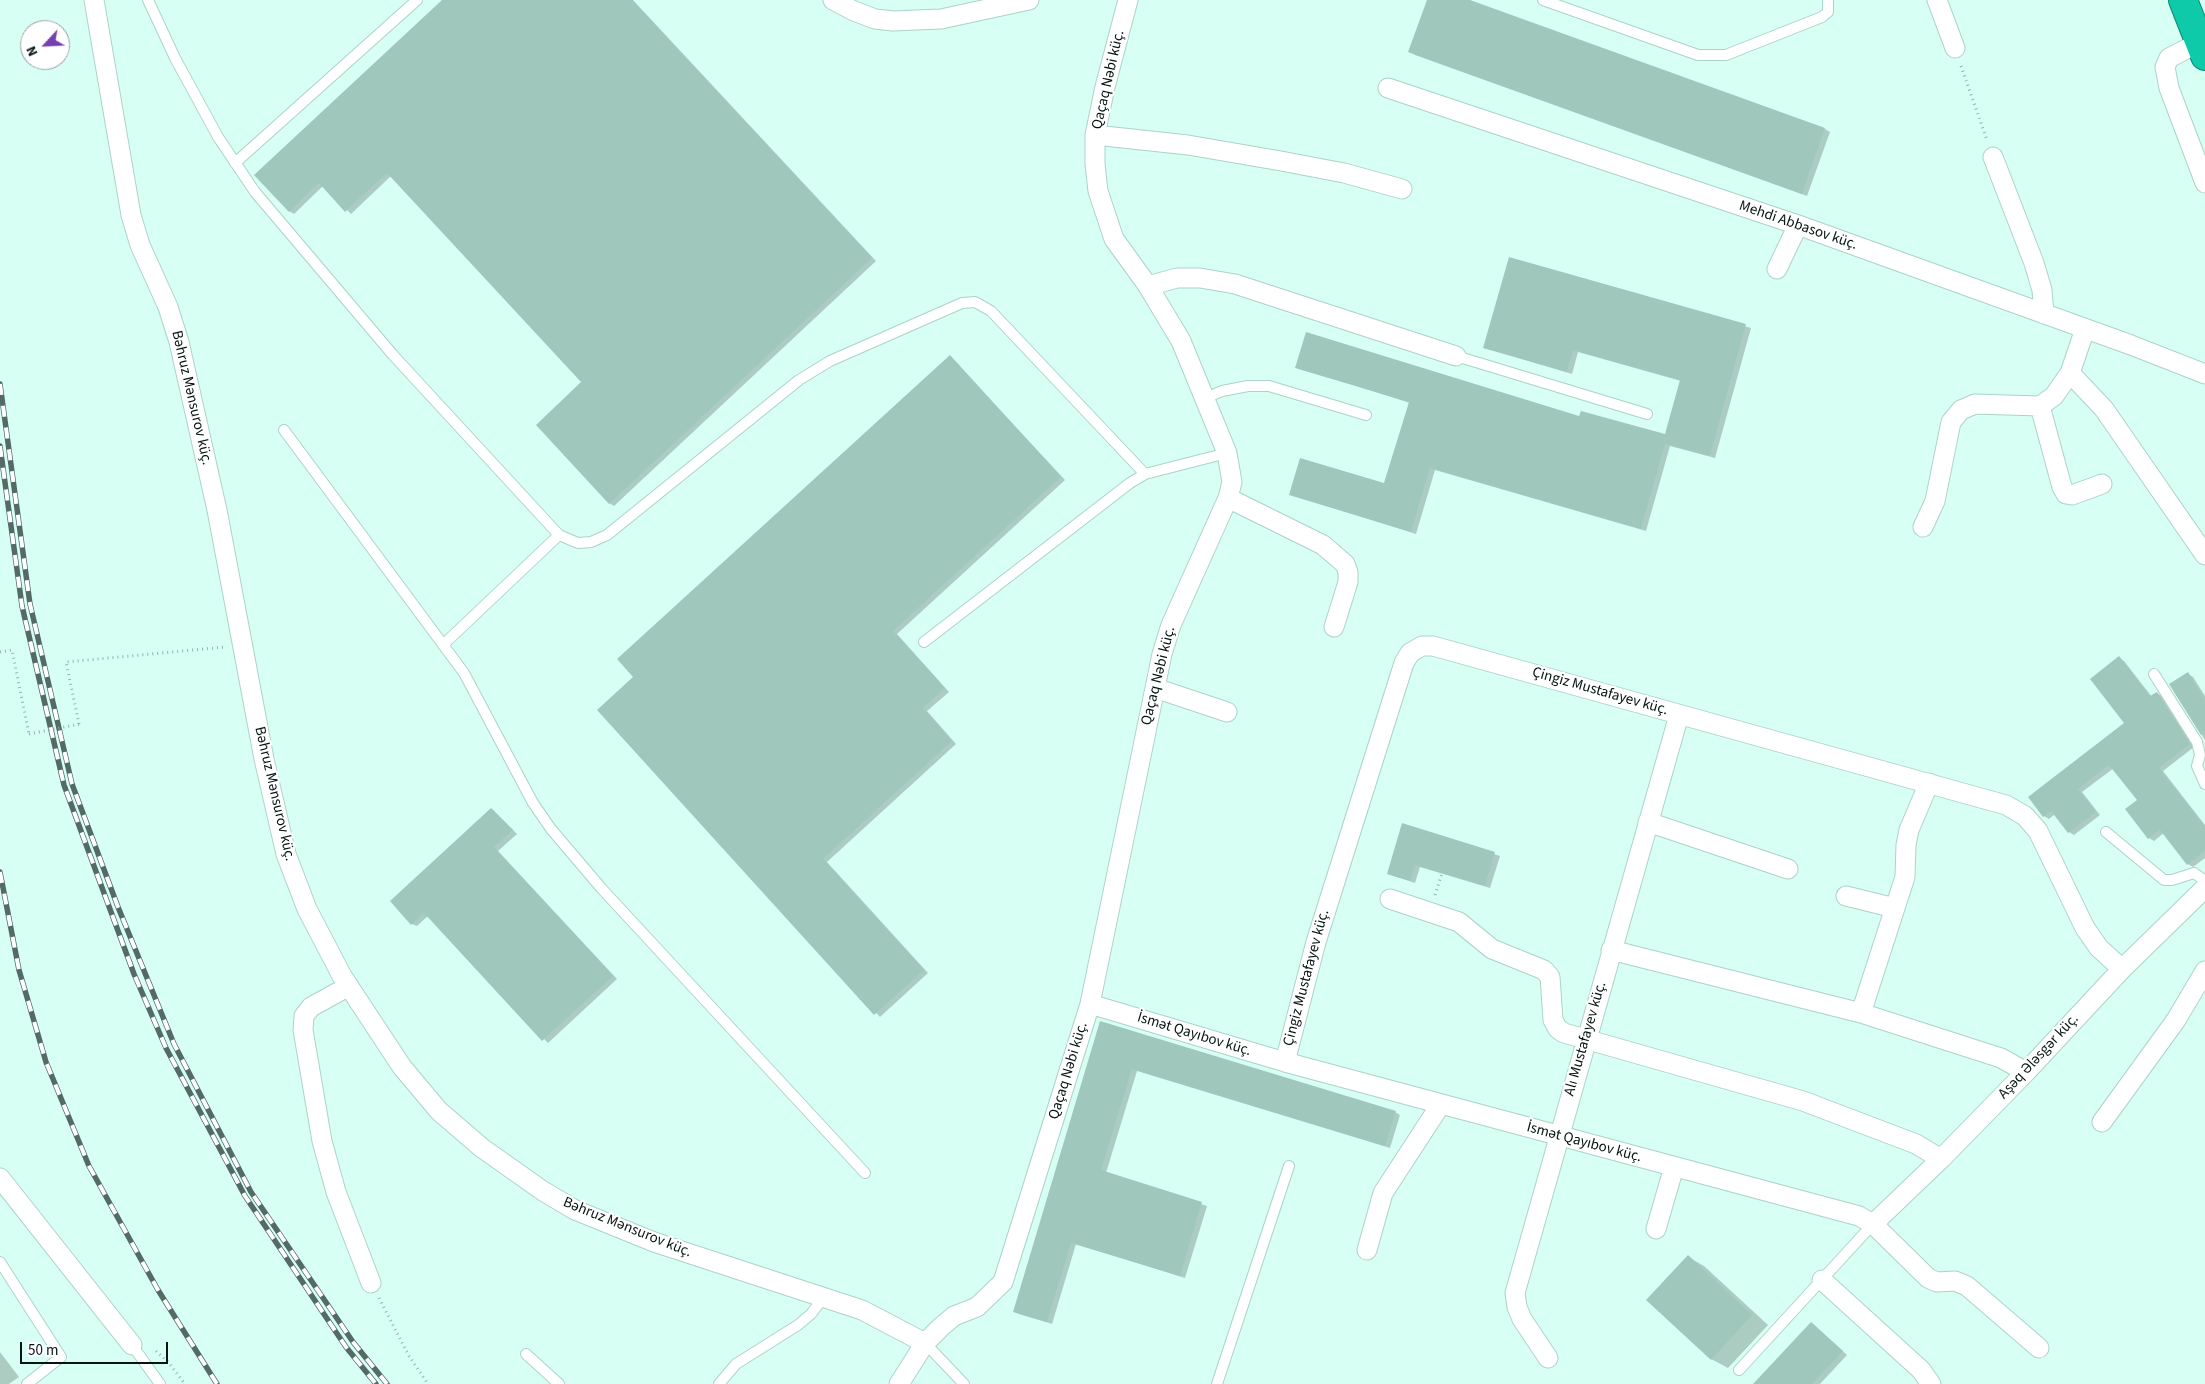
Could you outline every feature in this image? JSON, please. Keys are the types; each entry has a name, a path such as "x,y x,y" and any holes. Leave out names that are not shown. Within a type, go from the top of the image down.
{"highway":[{"path":"2183,0 2202,49"}],"street":[{"name":"Bəhruz Mənsurov küç.","path":"94,0 131,215 140,245 168,307 179,342 217,510 264,759 286,854 307,909 348,986 402,1067 439,1111 482,1148 543,1191 575,1210 654,1242 862,1310 925,1343"},
{"path":"833,0 861,14 894,21 941,19 1029,0"},
{"name":"Qaçaq Nəbi küç.","path":"899,1384 925,1343 954,1316 977,1307 1003,1282 1090,1004 1155,688 1171,625 1228,498 1232,482 1227,453 1203,399 1181,341 1148,286 1114,239 1104,217 1098,191 1095,164 1095,135 1104,87 1128,0"},
{"path":"1938,0 1954,48"},
{"path":"2202,49 2169,58 2165,67 2169,88 2205,183"},
{"name":"Mehdi Abbasov küç.","path":"1388,88 1798,225 2205,374"},
{"path":"1095,135 1188,145 1281,161 1344,173 1402,189"},
{"path":"1993,157 2034,263 2042,290 2044,314"},
{"path":"1777,268 1798,225"},
{"path":"1148,286 1177,278 1200,278 1235,284 1456,356"},
{"path":"1923,527 1939,486 1951,422 1961,410 1975,404 2040,406 2054,396 2070,373 2085,329"},
{"path":"2070,373 2104,409 2205,555"},
{"path":"2040,406 2062,488 2066,494 2072,495 2102,484"},
{"path":"1228,498 1322,545 1345,564 1348,572 1348,582 1334,627"},
{"name":"Çingiz Mustafayev küç.","path":"1285,1062 1316,942 1404,663 1410,653 1422,646 1433,646 2006,805 2025,816 2038,831 2086,928 2099,948 2122,969"},
{"path":"1155,688 1227,712"},
{"name":"Alı Mustafayev küç.","path":"1548,1358 1522,1319 1517,1307 1515,1293 1679,714"},
{"path":"1861,1014 1905,877 1906,845 1909,830 1929,783"},
{"path":"1648,822 1788,870"},
{"name":"Aşəq Ələsgər küç.","path":"1873,1224 2026,1072 2122,969 2205,888"},
{"path":"1846,896 1895,908"},
{"path":"1390,899 1459,922 1492,949 1544,970 1550,977 1553,1020 1558,1028 1587,1040 1803,1101 1916,1144 1941,1158"},
{"path":"1611,950 1861,1014 2001,1058 2026,1072"},
{"path":"2102,1122 2176,1020 2205,971"},
{"path":"348,986 311,1006 304,1016 303,1030 322,1141 336,1192 371,1283"},
{"name":"İsmət Qayıbov küç.","path":"1090,1004 1285,1062 1558,1137 1859,1216 1873,1224 1928,1278 1937,1282 1955,1281 1966,1286 2039,1348"},
{"path":"1366,1250 1383,1193 1441,1104"},
{"path":"1656,1229 1674,1167"},
{"path":"0,1178 132,1345"},
{"path":"1822,1280 1920,1370 1932,1384"}],"lane":[{"path":"148,0 218,137 255,192 393,355 559,536 578,543 591,542 606,535 799,380 830,361 962,303 976,302 991,311 1145,474"},
{"path":"235,163 417,0"},
{"path":"1543,0 1698,54 1726,55 1822,17 1828,12 1828,0"},
{"path":"1456,356 1647,414"},
{"path":"1203,399 1222,391 1248,386 1269,386 1366,415"},
{"path":"284,430 464,673 533,803 551,829 608,896 865,1173"},
{"path":"924,642 1130,483 1145,474 1227,453"},
{"path":"444,644 559,536"},
{"path":"2154,674 2197,742 2200,755 2197,766 2205,784"},
{"path":"2106,832 2164,880 2172,880 2194,873 2205,881"},
{"path":"1217,1384 1289,1166"},
{"path":"1739,1370 1873,1224"},
{"path":"0,1262 61,1357 27,1384"},
{"path":"719,1384 736,1364 798,1325 811,1314 823,1298"},
{"path":"925,1343 950,1372 964,1384"},
{"path":"132,1345 160,1384"},
{"path":"526,1354 559,1384"}],"path":[{"path":"1954,48 1993,157"},
{"path":"0,652 12,650 29,734 79,724 66,662 243,645"},
{"path":"371,1283 409,1356 428,1384"}],"building":[{"path":"442,0 632,0 872,258 609,504 536,425 581,382 387,173 345,212 319,183 289,212 254,175"},
{"path":"1427,0 1470,0 1825,128 1802,194 1408,52"},
{"path":"1509,257 1746,324 1710,456 1665,444 1641,529 1430,468 1411,532 1289,495 1300,458 1384,483 1409,402 1295,368 1306,332 1579,416 1581,411 1665,434 1680,380 1573,350 1567,372 1483,348"},
{"path":"950,355 1061,477 893,631 945,688 923,708 952,741 823,859 924,970 874,1015 597,710 633,677 617,659"},
{"path":"2119,656 2150,696 2157,692 2190,744 2159,768 2205,827 2205,851 2187,865 2160,830 2148,839 2125,809 2137,800 2109,765 2078,789 2096,812 2068,833 2051,811 2043,817 2028,797 2124,723 2090,679"},
{"path":"2188,672 2205,700 2205,732 2201,735 2169,684"},
{"path":"491,808 513,830 494,847 613,976 542,1041 424,913 411,925 390,901"},
{"path":"1402,823 1495,852 1485,886 1415,865 1410,881 1387,874"},
{"path":"1100,1021 1396,1111 1385,1146 1132,1069 1101,1170 1202,1202 1180,1276 1071,1243 1047,1322 1013,1312"},
{"path":"1688,1255 1752,1315 1711,1360 1646,1300"},
{"path":"1811,1322 1843,1351 1812,1384 1753,1384"}],"railway":[{"path":"0,384 30,604 72,784 118,907 174,1044 251,1192 353,1342 387,1384"},
{"path":"0,446 22,606 64,785 134,974 166,1048 245,1196 346,1347 376,1384"},
{"path":"0,872 19,970 46,1062 89,1166 158,1290 217,1384"}]}
